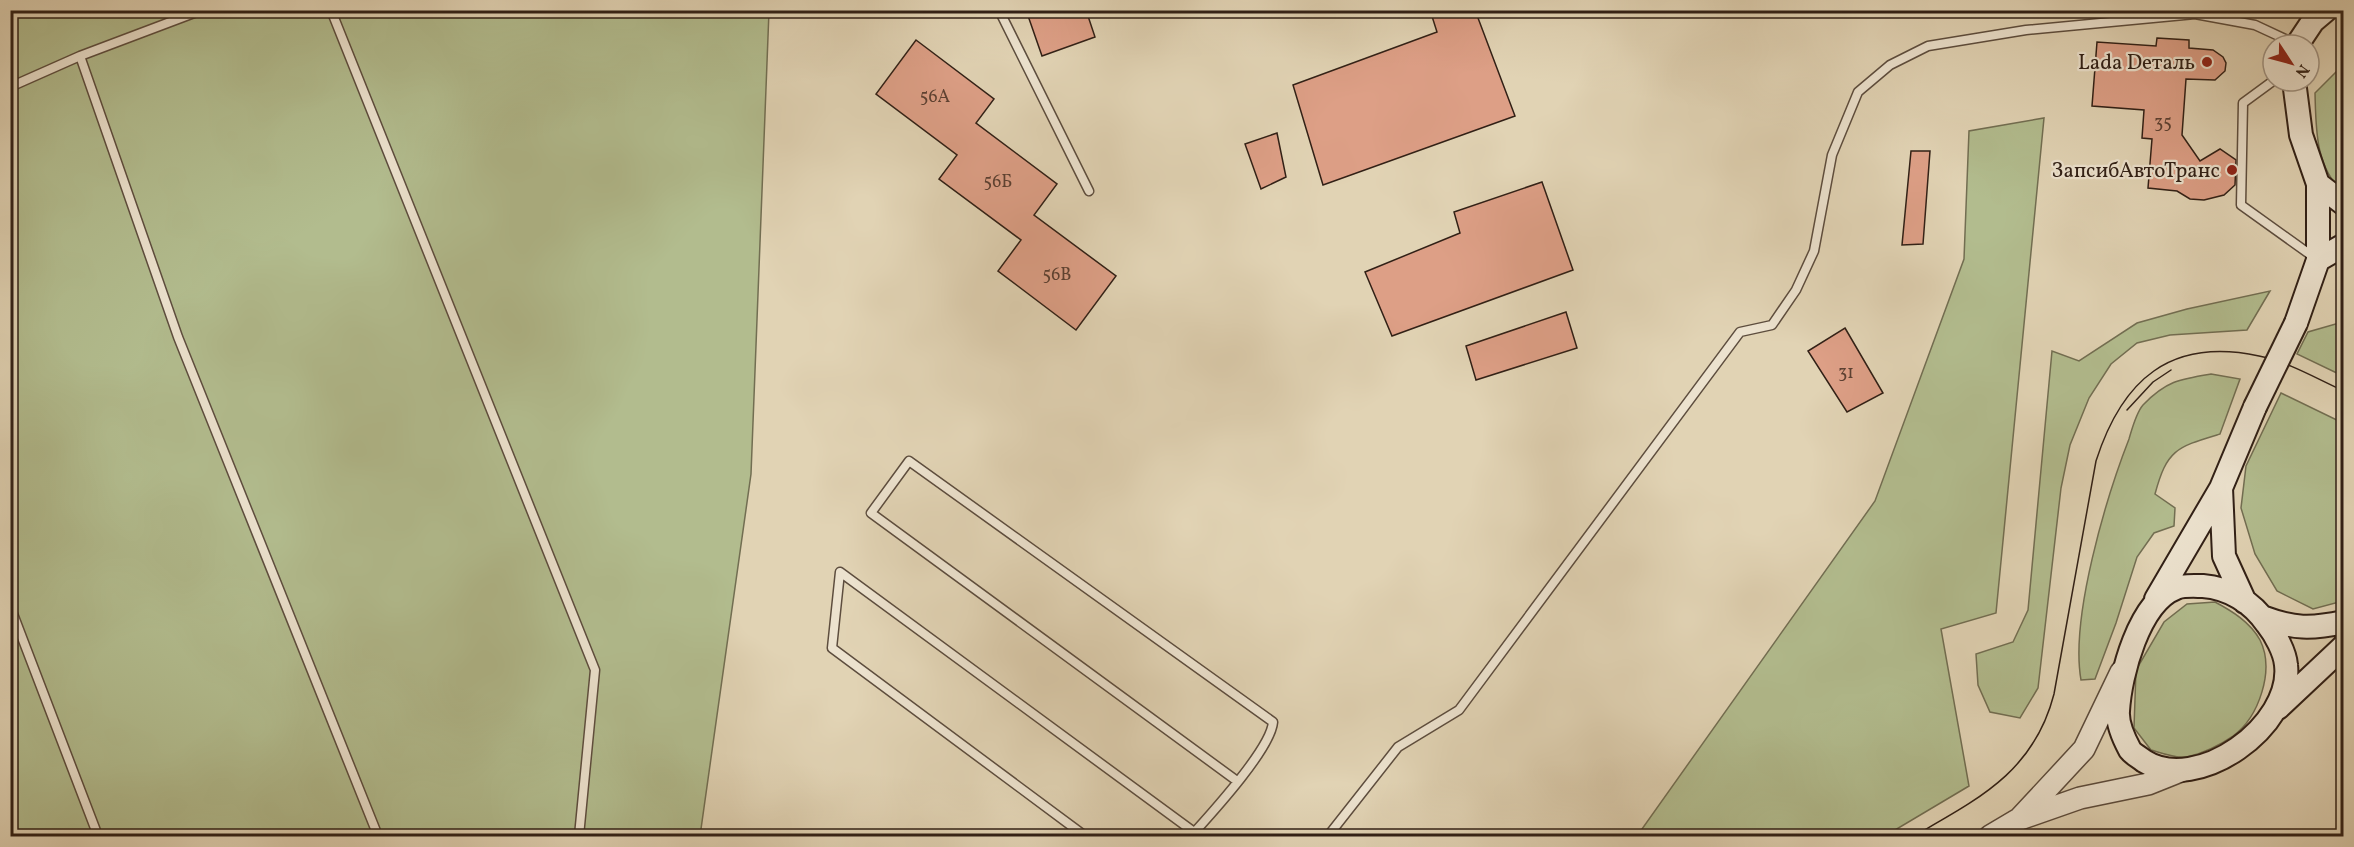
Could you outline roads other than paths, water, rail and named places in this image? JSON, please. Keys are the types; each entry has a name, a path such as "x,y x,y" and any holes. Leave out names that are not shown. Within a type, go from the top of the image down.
{"main road":[{"path":"2306,33 2319,14"},
{"path":"2296,93 2301,135 2318,184 2318,260 2295,323 2255,407 2221,488 2152,605 2125,664 2118,712 2121,729 2131,752 2152,766 2183,770 2202,766 2245,744 2276,709 2343,646"},
{"path":"2318,184 2343,204"},
{"path":"2318,260 2343,246"},
{"path":"2221,488 2224,556 2245,602"},
{"path":"2152,605 2176,588 2203,586 2230,592 2245,602 2274,632 2286,664 2285,683 2276,709"},
{"path":"2262,617 2286,626 2312,628 2343,622"}],"street":[{"path":"2007,830 2084,749 2125,664"},
{"path":"2007,830 2080,798 2148,784 2183,770"}],"lane":[{"path":"10,87 80,56 202,10"},
{"path":"331,10 595,670 579,837"},
{"path":"999,10 1089,191"},
{"path":"1328,837 1398,747 1459,710 1740,332 1772,325 1796,290 1814,251 1832,155 1858,92 1890,65 1928,46 2026,30 2195,14 2255,25 2272,33"},
{"path":"80,56 178,337 378,837"},
{"path":"2261,90 2243,103 2241,205 2318,260"},
{"path":"1085,837 832,648 840,572 1192,835 1238,781 1268,740 1273,722 909,461 871,513 1238,781"},
{"path":"10,606 98,837"}],"tram line":[{"path":"1914,836 1960,809 2000,780 2033,744 2045,721 2054,694 2096,461 2107,432 2120,408 2136,387 2154,371 2175,360 2200,353 2228,352 2259,356 2281,362 2344,391"},
{"path":"2127,410 2153,382 2171,370"}],"place":[{"name":"Lada Dеталь","path":"2207,62"},
{"name":"ЗапсибАвтоТранс","path":"2232,170"}]}
